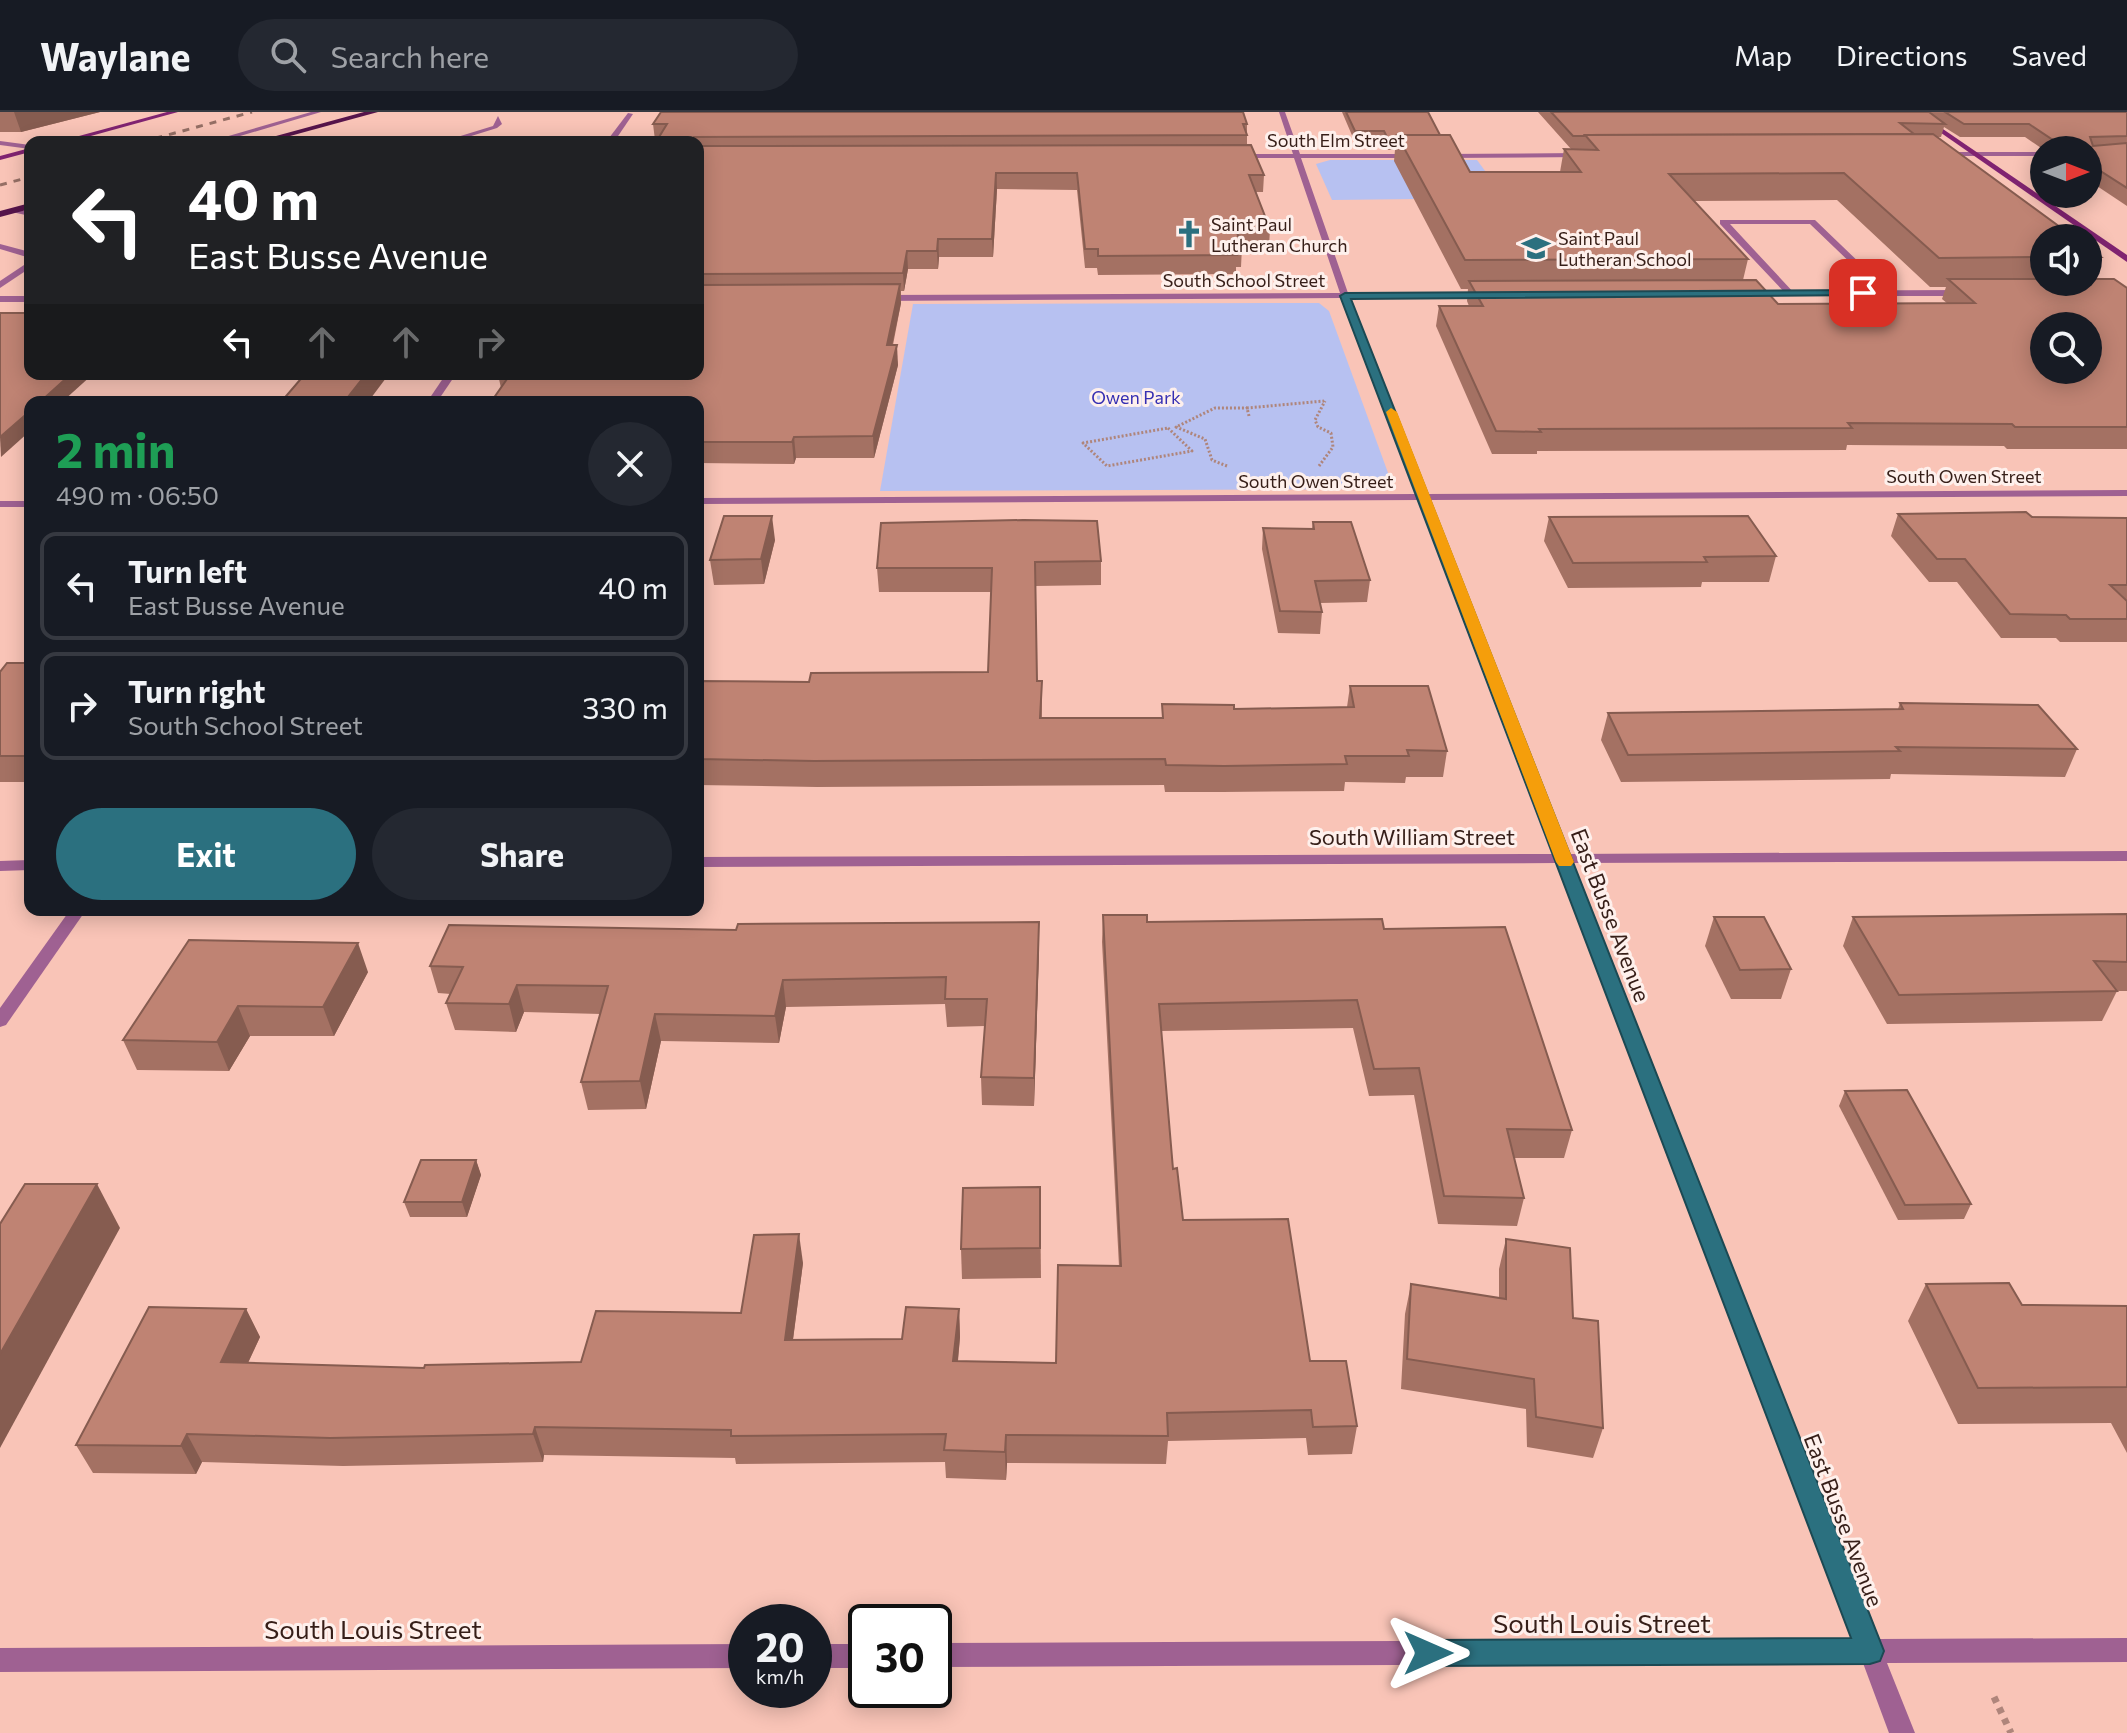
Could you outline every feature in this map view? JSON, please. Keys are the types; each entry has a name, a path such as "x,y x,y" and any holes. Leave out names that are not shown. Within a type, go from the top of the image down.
{"main road":[{"path":"84,136 175,112"},
{"path":"281,136 374,112"},
{"path":"1914,112 2127,259"},
{"path":"0,158 24,150"},
{"path":"0,214 24,208"}],"street":[{"path":"233,136 318,112"},
{"name":"East Busse Avenue","path":"1282,112 1345,296 1426,498 1902,1733"},
{"path":"614,136 630,114"},
{"path":"465,136 495,127 499,124 498,118"},
{"path":"0,143 24,147"},
{"path":"1925,154 2030,154"},
{"path":"1438,156 1595,155"},
{"name":"South Elm Street","path":"1235,156 1422,156"},
{"path":"15,210 24,212"},
{"path":"1791,294 1723,222 1812,222 1887,293"},
{"path":"0,246 24,253"},
{"path":"0,285 24,268"},
{"path":"1744,294 1983,293"},
{"name":"South School Street","path":"872,298 1508,295"},
{"path":"0,299 24,299"},
{"name":"South Owen Street","path":"704,501 2127,493"},
{"path":"0,504 24,504"},
{"name":"South William Street","path":"704,862 2127,856"},
{"path":"0,866 24,865"},
{"path":"0,1021 74,916"},
{"name":"South Louis Street","path":"952,1655 2127,1650"},
{"name":"South Louis Street","path":"0,1660 728,1656"}],"path":[{"path":"1232,467 1212,460 1205,439 1176,427 1215,408 1325,401 1315,420 1318,427 1331,433 1332,451 1328,459 1311,469"},
{"path":"1247,408 1249,416"},
{"path":"1168,428 1192,451 1107,466 1083,443 1168,428"},
{"path":"1994,1697 2011,1733"}],"green space":[{"path":"1330,160 1477,160 1505,198 1332,200 1316,164"},
{"name":"Owen Park","path":"1319,303 1329,311 1391,481 1377,489 880,491 913,304"}],"building":[{"path":"661,112 1243,112 1247,135 704,137 660,136 667,124 653,124"},
{"path":"1346,112 1428,112 1440,135 1397,135 1396,141 1389,141 1384,131 1355,131"},
{"path":"1551,112 1929,112 1945,124 1900,123 1914,134 1573,136"},
{"path":"1945,112 2127,112 2127,136 2047,136 2029,124 1964,124"},
{"path":"1933,134 2056,224 2030,224 2030,257 1939,258 1844,173 1669,174 1748,259 1465,260 1397,135 1450,135 1470,172 1581,172 1564,149 1598,150 1585,135"},
{"path":"2127,143 2127,188 2102,172 2102,145"},
{"path":"1251,145 1264,175 1249,175 1270,229 1236,229 1242,249 1235,249 1237,255 1098,256 1098,249 1085,249 1077,173 996,173 992,239 938,239 937,251 907,251 903,273 704,274 704,146"},
{"path":"1948,279 2030,279 2030,296 2102,296 2102,279 2114,279 2127,288 2127,427 1848,423 1852,428 1496,431 1439,306 1483,306 1469,281 1756,280 1778,304 1975,303"},
{"path":"900,284 887,345 897,345 873,436 794,437 792,442 704,442 704,396 495,396 506,380 704,380 704,285"},
{"path":"0,313 24,313 24,380 64,380 47,396 24,396 24,416 0,437"},
{"path":"300,380 361,380 349,396 286,396"},
{"path":"2026,512 2032,517 2127,518 2127,585 2110,585 2127,601 2127,619 2070,619 2066,615 2010,614 1965,559 1937,559 1898,514"},
{"path":"724,516 772,516 761,559 710,560"},
{"path":"1748,516 1776,556 1704,557 1707,562 1573,563 1549,517"},
{"path":"1097,521 1101,561 1035,562 1037,681 1042,681 1040,718 1163,718 1162,704 1234,705 1234,709 1354,707 1350,686 1428,686 1447,751 1407,750 1409,756 1345,756 1347,764 1224,766 1166,765 1165,759 704,759 704,681 809,682 811,673 988,672 992,568 877,568 881,523"},
{"path":"1313,522 1351,522 1370,580 1315,581 1322,612 1280,611 1263,528 1314,529"},
{"path":"7,663 24,663 24,756 0,756 0,672"},
{"path":"1900,703 2038,705 2077,749 1896,747 1900,751 1628,755 1608,713 1903,709"},
{"path":"2127,914 2127,962 2094,961 2117,991 1899,995 1853,917"},
{"path":"1103,915 1147,915 1147,922 1382,919 1384,929 1505,927 1572,1130 1507,1129 1524,1198 1444,1196 1419,1068 1374,1069 1357,1000 1159,1004 1173,1169 1177,1168 1183,1220 1288,1219 1310,1361 1346,1361 1357,1426 1313,1427 1311,1410 1167,1413 1168,1436 1006,1435 1005,1452 944,1450 946,1434 731,1436 731,1430 535,1427 533,1434 330,1438 187,1434 181,1446 76,1445 149,1307 246,1309 221,1362 424,1368 425,1365 581,1362 596,1311 741,1313 754,1235 799,1234 785,1340 902,1339 906,1307 959,1309 953,1361 1056,1363 1058,1265 1121,1266"},
{"path":"1714,917 1764,917 1791,969 1740,970"},
{"path":"1039,922 1034,1078 981,1077 987,999 945,999 946,977 783,980 775,1016 655,1014 640,1081 581,1082 608,986 517,985 509,1004 446,1003 463,967 430,966 449,925 736,930 738,924"},
{"path":"189,940 358,943 323,1007 238,1006 217,1042 123,1040"},
{"path":"1907,1090 1971,1204 1905,1205 1845,1091"},
{"path":"421,1160 476,1160 462,1202 404,1202"},
{"path":"25,1184 97,1184 0,1354 0,1224"},
{"path":"1040,1187 1040,1248 961,1249 963,1188"},
{"path":"1506,1239 1570,1248 1573,1318 1598,1321 1603,1428 1536,1417 1534,1379 1407,1359 1411,1284 1506,1299"},
{"path":"2009,1283 2022,1305 2127,1306 2127,1387 1978,1388 1926,1284"}],"railway":[{"path":"164,136 252,112"},
{"path":"0,185 24,179"}],"slow traffic":[{"path":"1391,412 1565,862"}],"place":[{"name":"Saint Paul Lutheran Church","path":"1189,234"},
{"name":"Saint Paul Lutheran School","path":"1536,248"}],"route":[{"path":"1428,1653 1870,1651 1426,498 1345,296 1863,293"}]}
